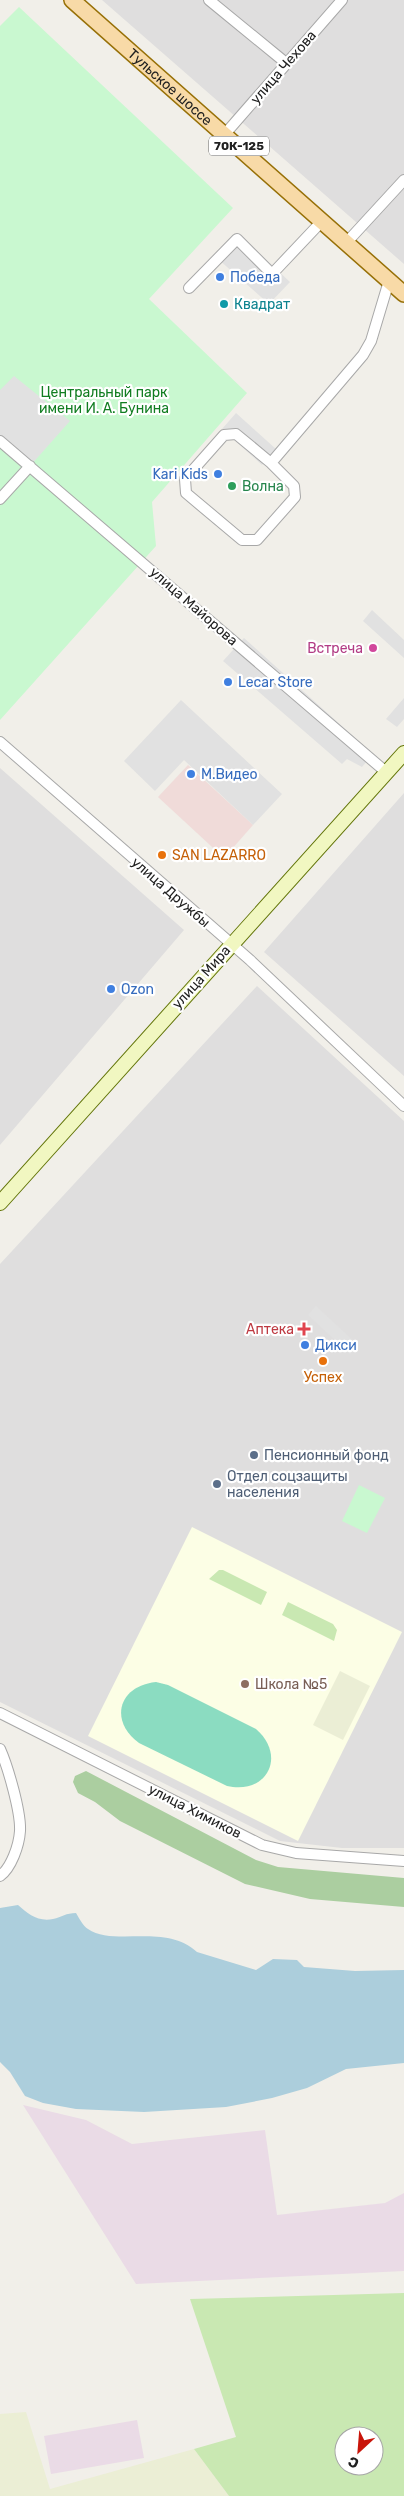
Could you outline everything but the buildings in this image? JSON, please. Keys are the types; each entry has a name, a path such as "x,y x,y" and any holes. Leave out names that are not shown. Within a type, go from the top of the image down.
{"main road":[{"name":"Тульское шоссе","path":"72,0 226,134 404,294"}],"street":[{"path":"209,0 286,63"},
{"name":"улица Чехова","path":"226,134 342,0"},
{"path":"347,242 404,180"},
{"path":"189,288 237,239 272,274 323,220"},
{"path":"271,463 363,355 371,341 389,281"},
{"path":"236,434 271,463 294,486 295,497 257,540 242,540 186,494 185,479 224,435 236,434"},
{"name":"улица Майорова","path":"0,441 386,772"},
{"path":"0,499 30,466"},
{"name":"улица Дружбы","path":"0,742 250,960 404,1106"},
{"name":"улица Мира","path":"0,1203 404,752"},
{"name":"улица Химиков","path":"0,1713 262,1845 296,1853 404,1861"},
{"path":"0,1749 10,1771 20,1831 8,1870 0,1876"}],"shaded area":[{"path":"102,0 404,0 404,264"},
{"path":"238,233 290,282 269,304 218,259"},
{"path":"14,376 70,421 30,466 0,441 0,390"},
{"path":"236,413 276,449 262,465 222,429"},
{"path":"372,610 404,640 404,658 363,621"},
{"path":"244,638 373,754 362,767 347,759 342,764 223,661"},
{"path":"404,698 404,719 397,727 386,719"},
{"path":"181,700 282,794 253,825 184,760 155,791 124,761"},
{"path":"188,765 253,825 224,858 158,797"},
{"path":"0,768 184,930 0,1145"},
{"path":"404,793 404,1076 264,952"},
{"path":"257,986 404,1121 404,1848 342,1848 280,1841 0,1702 0,1264"},
{"path":"316,1306 358,1345 350,1354 308,1315"},
{"name":"Школа №5","path":"192,1527 402,1632 298,1841 88,1736"},
{"path":"340,1671 370,1686 343,1740 313,1725"},
{"path":"23,2105 86,2120 132,2144 265,2130 277,2215 385,2203 404,2193 404,2271 136,2284"},
{"path":"26,2412 50,2489 194,2449 229,2496 0,2496 0,2414"},
{"path":"137,2420 144,2458 51,2474 44,2436"}],"green space":[{"name":"Центральный парк имени И. А. Бунина","path":"19,7 233,208 149,299 247,393 152,502 156,546 0,720 0,26"},
{"path":"359,1485 385,1498 367,1533 342,1521"},
{"path":"219,1570 223,1570 267,1592 261,1605 209,1579"},
{"path":"288,1602 333,1624 337,1630 334,1641 282,1615"},
{"path":"156,1682 168,1685 256,1729 265,1740 270,1751 271,1761 268,1771 262,1779 253,1785 241,1787 227,1786 139,1743 124,1725 121,1715 122,1706 126,1697 133,1690"},
{"path":"86,1771 256,1860 278,1867 404,1878 404,1907 310,1899 245,1884 120,1821 95,1802 78,1793 73,1782 75,1776"},
{"path":"404,2293 404,2496 229,2496 194,2449 236,2437 190,2299"}],"water":[{"path":"18,1905 38,1918 48,1920 76,1913 86,1928 99,1934 170,1939 184,1943 197,1952 256,1970 273,1959 297,1960 304,1967 355,1971 404,1970 404,2063 346,2069 307,2088 272,2098 226,2107 144,2112 76,2109 43,2103 25,2096 10,2072 0,2062 0,1908"}],"place":[{"name":"Победа","path":"220,277"},
{"name":"Квадрат","path":"224,304"},
{"name":"Kari Kids","path":"218,474"},
{"name":"Волна","path":"232,486"},
{"name":"Встреча","path":"373,648"},
{"name":"Lecar Store","path":"228,682"},
{"name":"М.Видео","path":"191,774"},
{"name":"SAN LAZARRO","path":"162,855"},
{"name":"Ozon","path":"111,989"},
{"name":"Аптека","path":"304,1329"},
{"name":"Дикси","path":"305,1345"},
{"name":"Успех","path":"323,1361"},
{"name":"Пенсионный фонд","path":"254,1455"},
{"name":"Отдел соцзащиты населения","path":"217,1484"},
{"name":"Школа №5","path":"245,1684"}]}
